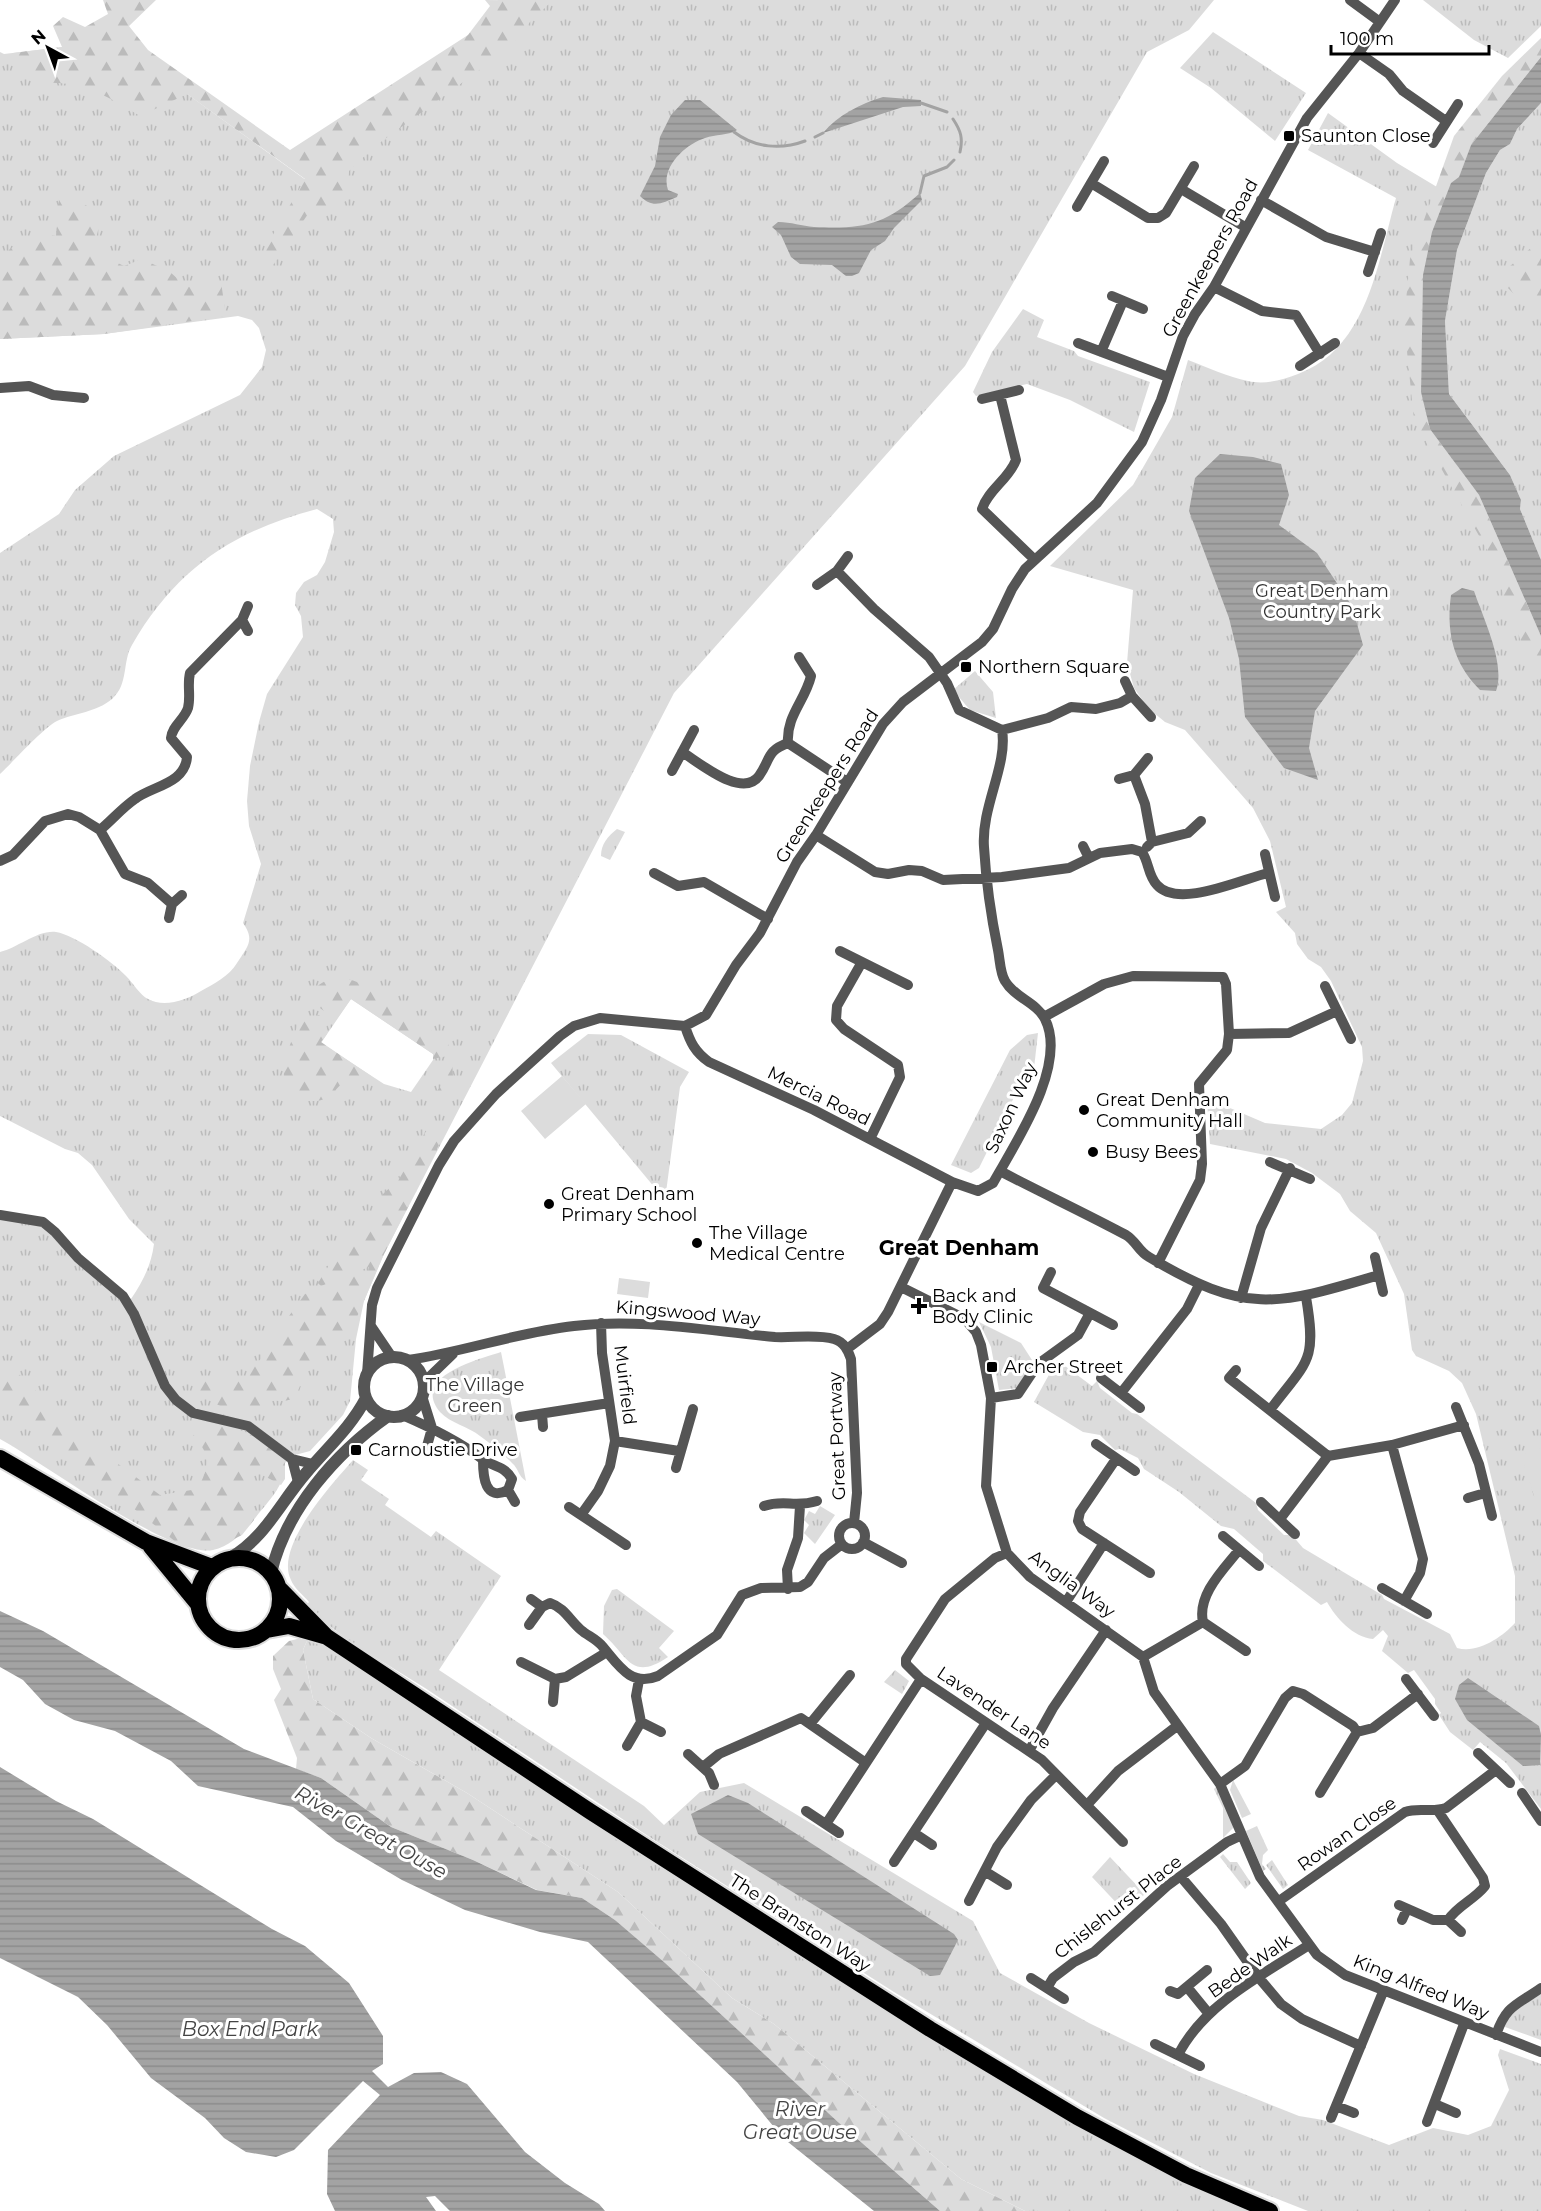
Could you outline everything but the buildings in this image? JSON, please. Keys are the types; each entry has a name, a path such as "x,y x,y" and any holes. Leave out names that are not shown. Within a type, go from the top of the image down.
{"highway":[{"path":"0,1458 146,1542 212,1567"},
{"path":"146,1542 173,1570 197,1603 200,1616 207,1626 224,1637 243,1640 256,1637 267,1630 276,1618 280,1603 275,1580 252,1560 230,1558 212,1567 203,1577 197,1603"},
{"name":"The Branston Way","path":"275,1580 327,1637 601,1818 930,2029 1097,2128 1186,2175 1270,2211"},
{"name":"The Branston Way","path":"267,1630 289,1626 327,1637"}],"street":[{"path":"1350,0 1380,22"},
{"name":"Greenkeepers Road","path":"686,1026 706,1015 736,965 768,919 797,862 816,836 847,782 891,714 903,702 982,642 993,629 1012,589 1034,559 1084,518 1119,476 1151,425 1183,336 1214,287 1307,118 1359,53 1395,0"},
{"path":"1359,53 1389,74 1403,91 1446,121"},
{"path":"1433,143 1458,104"},
{"path":"1077,207 1104,161"},
{"path":"1091,183 1148,218 1158,218 1166,213 1194,166"},
{"path":"1182,189 1245,227"},
{"path":"1261,201 1318,233 1375,252"},
{"path":"1368,272 1381,233"},
{"path":"1214,287 1262,311 1296,315 1320,354"},
{"path":"1112,296 1143,309"},
{"path":"1101,352 1123,301"},
{"path":"1078,343 1168,377"},
{"path":"1300,366 1335,343"},
{"path":"0,388 29,386 53,395 84,398"},
{"path":"982,399 1019,390"},
{"path":"1000,395 1016,460 1013,469 984,502 982,509 1034,559"},
{"path":"818,585 837,571 848,556"},
{"path":"837,571 874,609 929,657 942,674 959,710 1002,730 1048,718 1071,707 1096,709 1120,703 1132,696"},
{"path":"100,830 135,798 168,783 187,763 187,757 171,738 172,732 184,717 189,705 190,673 242,620 248,606"},
{"path":"242,620 248,631"},
{"path":"789,743 791,716 809,687 811,676 799,657"},
{"path":"1125,681 1132,696 1151,717"},
{"path":"672,771 694,730"},
{"path":"1002,730 1001,753 986,812 984,843 987,877 1003,975 1013,991 1044,1017 1083,995 1119,979 1133,976 1217,975 1223,977 1226,984 1229,1034 1227,1050 1199,1084 1202,1164 1200,1180 1158,1263"},
{"path":"682,752 738,785 750,784 759,777 768,756 776,748 789,743"},
{"path":"789,743 847,782"},
{"path":"1119,779 1134,775 1143,768 1148,758"},
{"path":"1134,775 1145,804 1152,842"},
{"path":"0,861 13,855 35,829 55,816 68,814 79,817 100,830 125,874 148,883 172,904"},
{"path":"1142,852 1152,842 1179,837 1202,821"},
{"path":"816,836 882,874 909,870 921,871 943,880 1069,868 1100,853 1132,849 1142,852 1148,861 1154,882 1167,893 1198,893 1268,873"},
{"path":"1083,846 1089,858"},
{"path":"1265,854 1275,897"},
{"path":"654,873 678,886 704,882 768,919"},
{"path":"169,918 172,904 182,895"},
{"path":"840,951 908,985"},
{"path":"862,962 837,1006 836,1020 844,1029 898,1065 900,1077 870,1139"},
{"path":"1325,986 1351,1039"},
{"path":"1229,1034 1288,1033 1337,1011"},
{"name":"Saxon Way","path":"952,1182 978,1191 993,1183 1000,1171 1045,1082 1050,1063 1051,1043 1044,1017"},
{"path":"483,1460 486,1487 500,1494 508,1490 512,1479 508,1472 497,1464 483,1460 473,1450 432,1428 402,1416 388,1416 371,1406 366,1398 364,1386 377,1288 439,1165 467,1124 496,1094 560,1036 587,1021 600,1018 686,1026"},
{"name":"Mercia Road","path":"686,1026 689,1040 698,1054 709,1062 870,1139 952,1182"},
{"path":"1270,1162 1290,1168 1310,1179"},
{"path":"1241,1298 1261,1228 1290,1168"},
{"path":"1000,1171 1127,1236 1145,1256 1199,1285 1241,1298 1272,1300 1306,1297 1379,1275"},
{"path":"848,1349 880,1324 901,1287 952,1182"},
{"path":"0,1215 43,1222 56,1232 78,1258 123,1296 134,1314 165,1386 176,1400 193,1413 248,1426 292,1459 313,1464"},
{"path":"1375,1257 1383,1292"},
{"path":"1051,1272 1043,1288 1113,1324"},
{"path":"1121,1393 1187,1309 1199,1285"},
{"name":"Anglia Way","path":"901,1287 951,1311 971,1325 981,1345 991,1398 986,1486 1007,1553 1030,1577 1143,1657"},
{"path":"1270,1410 1310,1354 1312,1341 1306,1297"},
{"path":"991,1398 1018,1395 1038,1364 1064,1348 1078,1335 1090,1313"},
{"name":"Kingswood Way","path":"408,1360 453,1354 554,1329 601,1323 649,1323 789,1338 832,1338 848,1349"},
{"name":"Muirfield","path":"581,1515 598,1491 610,1466 615,1442 601,1323"},
{"path":"371,1326 392,1357"},
{"name":"Great Portway","path":"848,1349 854,1388 857,1493 854,1523"},
{"path":"424,1382 453,1354"},
{"path":"367,1374 381,1359 392,1357 408,1360 421,1373 424,1382 422,1396 417,1405 402,1416"},
{"path":"1236,1370 1229,1378 1328,1456"},
{"path":"1101,1378 1140,1408"},
{"path":"422,1396 432,1428 427,1446"},
{"path":"230,1558 255,1541 298,1482 351,1424 366,1398"},
{"path":"520,1417 609,1403"},
{"path":"1456,1407 1479,1464 1492,1516"},
{"path":"675,1468 693,1408"},
{"path":"542,1414 543,1427"},
{"path":"275,1580 275,1554 293,1519 323,1476 347,1449 388,1416"},
{"path":"1280,1519 1328,1456 1392,1445 1464,1425"},
{"path":"615,1442 679,1451"},
{"path":"1096,1444 1135,1471"},
{"path":"1392,1445 1423,1559 1420,1573 1404,1601"},
{"path":"292,1459 298,1482"},
{"path":"1116,1460 1080,1512 1078,1521 1082,1529 1150,1573"},
{"path":"508,1490 515,1502"},
{"path":"1468,1498 1485,1493"},
{"path":"764,1506 779,1501 800,1506 817,1501"},
{"path":"1261,1502 1295,1534"},
{"path":"788,1589 787,1570 798,1538 800,1506"},
{"path":"569,1507 626,1545"},
{"path":"842,1544 840,1532 845,1525 854,1523 863,1530 863,1542"},
{"path":"1223,1536 1259,1566"},
{"path":"842,1544 853,1549 863,1542"},
{"path":"863,1542 902,1563"},
{"path":"1066,1602 1104,1543"},
{"path":"529,1625 542,1607 550,1604 558,1606 607,1652 618,1668 639,1680 658,1676 717,1635 742,1595 761,1588 788,1589 808,1582 824,1558 842,1544"},
{"path":"1239,1550 1203,1599 1200,1609 1203,1622 1246,1651"},
{"path":"826,1824 921,1679 908,1669 906,1659 945,1599 995,1558 1007,1553"},
{"path":"1382,1588 1427,1614"},
{"path":"531,1599 542,1607"},
{"path":"1087,1805 1118,1771 1177,1726 1154,1692 1143,1657 1203,1622"},
{"path":"1029,1751 1053,1708 1106,1630"},
{"path":"521,1662 555,1679 566,1677 607,1652"},
{"path":"810,1724 850,1675"},
{"path":"553,1702 555,1679"},
{"name":"Lavender Lane","path":"921,1679 1029,1751 1123,1842"},
{"path":"1406,1679 1434,1716"},
{"path":"627,1746 641,1722 636,1696 639,1680"},
{"path":"1220,1784 1245,1766 1285,1698 1293,1691 1304,1694 1353,1726 1357,1732"},
{"path":"1326,1790 1357,1732 1373,1728 1418,1694"},
{"path":"703,1767 719,1754 801,1718 866,1762"},
{"path":"641,1722 661,1732"},
{"path":"894,1862 986,1723"},
{"name":"King Alfred Way","path":"1177,1726 1220,1784 1257,1870 1309,1945 1335,1970 1383,1992 1541,2052"},
{"path":"1478,1753 1510,1783"},
{"path":"688,1754 703,1767 714,1785"},
{"path":"1448,1920 1456,1908 1480,1893 1485,1886 1483,1878 1438,1811 1446,1808 1496,1770"},
{"path":"969,1901 997,1847 1031,1800 1056,1775"},
{"path":"1522,1793 1540,1815"},
{"name":"Rowan Close","path":"1279,1901 1405,1812 1415,1808 1438,1811"},
{"path":"806,1811 839,1833"},
{"path":"915,1833 932,1845"},
{"name":"Chislehurst Place","path":"1047,1988 1053,1978 1074,1962 1094,1952 1156,1896 1227,1842 1242,1835"},
{"path":"986,1872 1007,1885"},
{"path":"1181,1877 1221,1924 1258,1978 1281,2004 1302,2019 1361,2046"},
{"path":"1402,1920 1403,1907 1433,1920 1448,1920 1461,1932"},
{"name":"Bede Walk","path":"1178,2055 1186,2039 1209,2014 1258,1978 1309,1945"},
{"name":"Bede Walk","path":"1170,1991 1178,1994 1207,1970"},
{"path":"1031,1978 1064,1999"},
{"name":"Bede Walk","path":"1187,1987 1209,2014"},
{"path":"1496,2035 1502,2017 1510,2006 1541,1988"},
{"path":"1331,2118 1383,1992"},
{"path":"1427,2122 1464,2024"},
{"path":"1155,2044 1200,2066"},
{"path":"1435,2104 1456,2113"},
{"path":"1336,2106 1354,2114"}],"green space":[{"path":"103,0 156,0 129,26 148,50 290,150 468,35 490,6 485,0 552,1 530,22 511,47 374,147 349,171 346,201 312,216 308,214 273,265 264,269 259,259 305,179 187,94 140,116 102,95 77,86 64,83 34,84 13,61 13,53 62,47 53,26 63,17 85,27 108,14"},
{"path":"498,0 1214,0 1189,30 1147,52 965,366 674,693 384,1254 364,1301 356,1339 350,1401 343,1415 310,1451 295,1455 285,1463 279,1486 252,1522 237,1537 213,1550 194,1549 168,1540 138,1525 0,1439 0,1210 52,1223 86,1260 131,1299 146,1273 154,1244 129,1219 92,1165 78,1153 65,1149 0,1116 0,952 49,932 64,934 93,950 112,964 145,997 161,1003 175,1002 195,994 221,979 234,968 249,943 249,934 243,923 261,864 249,826 247,801 250,766 259,722 267,694 303,637 301,616 295,605 296,593 304,582 317,575 325,562 334,532 333,519 317,509 287,518 233,542 210,557 188,574 149,618 132,645 121,687 112,699 100,707 64,718 51,725 0,774 0,553 59,514 75,490 114,456 240,395 262,367 266,350 259,328 252,320 238,316 104,334 0,339 0,52 4,54 114,41 317,188 455,83","holes":["351,999 433,1054 433,1060 411,1092 384,1084 321,1043"]},
{"path":"1423,0 1541,0 1541,26 1508,58 1474,40"},
{"path":"1213,32 1306,93 1275,141 1211,88 1180,68"},
{"path":"1541,38 1541,57 1471,145 1423,275 1421,392 1430,429 1479,495 1541,636 1541,685 1522,644 1487,550 1414,420 1404,322 1410,259 1454,136 1502,76"},
{"path":"1541,103 1541,560 1520,509 1521,500 1510,475 1449,394 1445,321 1457,250 1486,173 1500,150 1510,144 1517,129"},
{"name":"Great Denham Country Park","path":"1328,113 1397,163 1447,193 1423,275 1421,392 1541,636 1541,1809 1506,1763 1480,1742 1473,1750 1450,1732 1439,1715 1441,1713 1435,1704 1435,1699 1414,1670 1408,1673 1382,1651 1388,1636 1383,1630 1373,1639 1352,1631 1340,1620 1327,1602 1321,1605 1263,1561 1263,1554 1234,1529 1221,1526 1179,1492 1144,1469 1138,1458 1120,1449 1115,1450 1100,1435 1083,1432 1034,1402 1057,1360 1092,1386 1097,1381 1100,1388 1132,1413 1137,1414 1256,1503 1258,1510 1284,1535 1292,1535 1303,1548 1382,1595 1384,1599 1450,1634 1457,1648 1473,1649 1489,1643 1515,1623 1515,1576 1476,1414 1462,1383 1449,1371 1416,1356 1412,1350 1404,1294 1376,1233 1350,1211 1340,1194 1312,1173 1286,1159 1210,1144 1207,1101 1223,1105 1265,1123 1321,1129 1342,1115 1352,1103 1363,1061 1362,1047 1331,981 1321,967 1308,959 1297,944 1295,933 1276,912 1286,907 1270,841 1253,808 1185,730 1165,722 1148,708 1134,688 1127,663 1133,590 1050,566 1133,485 1172,417 1188,360 1248,381 1280,380 1322,362 1340,344 1355,323 1376,275 1396,198 1308,150"},
{"path":"69,196 102,214 93,251 124,266 142,259 170,272 187,287 221,282 226,316 104,334 0,339 0,260 10,249 35,233 56,236 59,199"},
{"path":"1541,239 1541,305 1516,296 1501,281 1509,267"},
{"path":"1023,309 1044,320 1037,337 1074,351 1078,356 1150,382 1134,432 1070,400 1027,384 976,396 973,392 992,352"},
{"path":"975,671 993,692 996,718 970,710 953,690"},
{"path":"617,829 625,832 610,860 601,856 601,852 606,841"},
{"path":"343,977 357,982 447,1041 452,1055 433,1059 433,1054 351,999 336,1020 312,1002 318,986 331,979"},
{"path":"319,1015 326,1022 327,1034 321,1042 371,1076 355,1088 344,1081 332,1094 322,1100 294,1099 284,1080 285,1060 300,1019"},
{"path":"1038,1033 1033,1077 1025,1075 979,1168 971,1173 951,1165 1010,1050 1027,1035"},
{"path":"588,1034 621,1035 689,1072 680,1087 665,1200 551,1063"},
{"path":"452,1060 451,1088 445,1096 437,1097 437,1091 447,1078 440,1071"},
{"path":"562,1076 586,1104 545,1139 521,1111"},
{"path":"451,1121 384,1254 354,1324 344,1333 336,1349 307,1369 295,1398 261,1403 260,1412 253,1415 249,1408 234,1409 221,1406 198,1391 205,1379 219,1382 247,1380 247,1372 262,1358 269,1343 282,1332 281,1327 305,1294 368,1271 369,1267 321,1286 318,1283 339,1249 362,1232 379,1207 382,1195 400,1178 398,1169 429,1128 440,1129 445,1122"},
{"path":"619,1278 650,1282 648,1298 617,1294"},
{"path":"979,1322 1021,1343 1032,1360 1019,1388 999,1390 991,1347"},
{"name":"The Village Green","path":"501,1352 526,1481 514,1465 488,1442 444,1416 433,1399 434,1388 451,1371"},
{"path":"0,1361 28,1381 59,1420 160,1495 198,1489 205,1474 207,1461 203,1449 193,1436 202,1424 229,1427 257,1438 285,1463 285,1479 281,1485 257,1472 246,1479 254,1520 242,1535 212,1550 181,1546 61,1451 42,1428 0,1393"},
{"path":"1541,1448 1541,1518 1521,1455"},
{"path":"353,1460 368,1470 361,1480 389,1499 385,1505 431,1537 436,1531 501,1576 439,1670 644,1806 664,1825 700,1792 744,1783 973,1921 1000,1973 1089,2023 1194,2074 1299,2116 1323,2120 1389,2145 1433,2128 1468,2135 1491,2126 1509,2090 1498,2055 1500,2049 1541,2064 1541,2211 1308,2211 1211,2173 1104,2118 894,1992 651,1838 425,1688 352,1643 305,1607 309,1602 296,1589 291,1580 288,1566 291,1551 308,1517"},
{"path":"820,1506 835,1515 815,1544 804,1533 809,1525 804,1520 809,1511 815,1514"},
{"path":"617,1589 674,1631 659,1648 668,1657 656,1664 638,1667 625,1658 603,1634 604,1606 612,1590"},
{"path":"309,1636 340,1651 921,2030 1258,2211 1025,2211 961,2179 774,2024 732,1998 618,1892 467,1793 371,1738 313,1699 303,1650"},
{"path":"309,1636 303,1650 313,1699 371,1738 467,1793 618,1892 732,1998 774,2024 961,2179 1025,2211 940,2211 615,1920 582,1898 537,1890 473,1860 391,1827 321,1778 296,1769 297,1758 274,1700 281,1689 273,1669 273,1656 289,1641"},
{"path":"895,1670 909,1681 902,1694 884,1682"},
{"path":"1233,1780 1251,1814 1242,1818 1230,1790"},
{"path":"1216,1787 1233,1823 1233,1828 1223,1838 1223,1808 1214,1789"},
{"path":"1257,1826 1268,1850 1263,1855 1262,1864 1266,1869 1263,1871 1246,1831"},
{"path":"1223,1854 1230,1862 1237,1862 1251,1883 1245,1889 1220,1857"},
{"path":"1110,1857 1145,1894 1125,1912 1092,1877"},
{"path":"1272,1860 1288,1885 1283,1889 1266,1865"},
{"path":"1541,1994 1541,2040 1505,2027 1508,2015"}],"water":[{"path":"1541,57 1541,103 1517,129 1510,144 1500,150 1486,173 1457,250 1445,321 1449,394 1510,475 1521,500 1520,509 1541,560 1541,636 1479,495 1430,429 1421,392 1423,275 1432,232 1451,183 1459,177 1471,145"},
{"path":"883,97 921,100 921,106 903,107 823,133 850,111"},
{"path":"685,100 700,100 737,130 705,138 683,151 671,165 668,173 668,190 678,194 677,197 653,204 640,196 655,166 660,137 671,115"},
{"path":"920,193 922,200 894,228 885,241 871,250 859,273 852,276 846,276 832,265 800,264 791,257 781,235 772,227 778,222 814,227 859,226 895,213"},
{"path":"1220,454 1253,457 1281,464 1289,495 1279,525 1317,553 1352,606 1363,645 1315,711 1309,748 1318,780 1284,768 1245,717 1239,659 1229,618 1189,511 1195,478"},
{"path":"1462,588 1474,591 1492,641 1498,668 1496,691 1480,690 1463,669 1453,646 1450,622 1451,595"},
{"name":"River Great Ouse","path":"0,1611 43,1631 244,1749 321,1778 391,1827 473,1860 536,1890 582,1898 615,1920 665,1963 838,2122 940,2211 874,2211 783,2138 737,2082 588,1942 540,1932 465,1910 402,1880 336,1841 293,1807 198,1786 171,1761 115,1731 74,1720 45,1704 23,1680 0,1667"},
{"path":"1468,1678 1539,1726 1540,1765 1523,1766 1467,1720 1455,1699 1459,1685"},
{"name":"Box End Park","path":"0,1767 56,1801 93,1819 272,1929 305,1946 349,1983 383,2036 383,2064 372,2071 388,2087 414,2073 441,2072 467,2084 525,2152 565,2183 599,2204 605,2211 450,2211 435,2196 426,2197 436,2211 335,2211 327,2194 328,2150 380,2095 363,2081 294,2150 276,2157 246,2152 224,2138 205,2118 151,2078 107,2025 78,1997 0,1958"},
{"path":"728,1795 748,1803 954,1934 958,1940 940,1975 930,1976 698,1834 691,1814"}],"waterway":[{"path":"921,103 947,112"},
{"path":"953,119 961,135 960,152"},
{"path":"734,132 751,141 768,146 787,146 805,141"},
{"path":"815,137 823,133"},
{"path":"920,193 924,176 947,167 954,160"}],"place":[{"name":"Saunton Close","path":"1289,136"},
{"name":"Northern Square","path":"966,667"},
{"name":"Great Denham Community Hall","path":"1084,1110"},
{"name":"Busy Bees","path":"1093,1152"},
{"name":"Great Denham Primary School","path":"549,1204"},
{"name":"The Village Medical Centre","path":"697,1243"},
{"name":"Back and Body Clinic","path":"919,1306"},
{"name":"Archer Street","path":"992,1367"},
{"name":"Carnoustie Drive","path":"356,1450"}],"district":[{"name":"Great Denham","path":"959,1248"}]}
